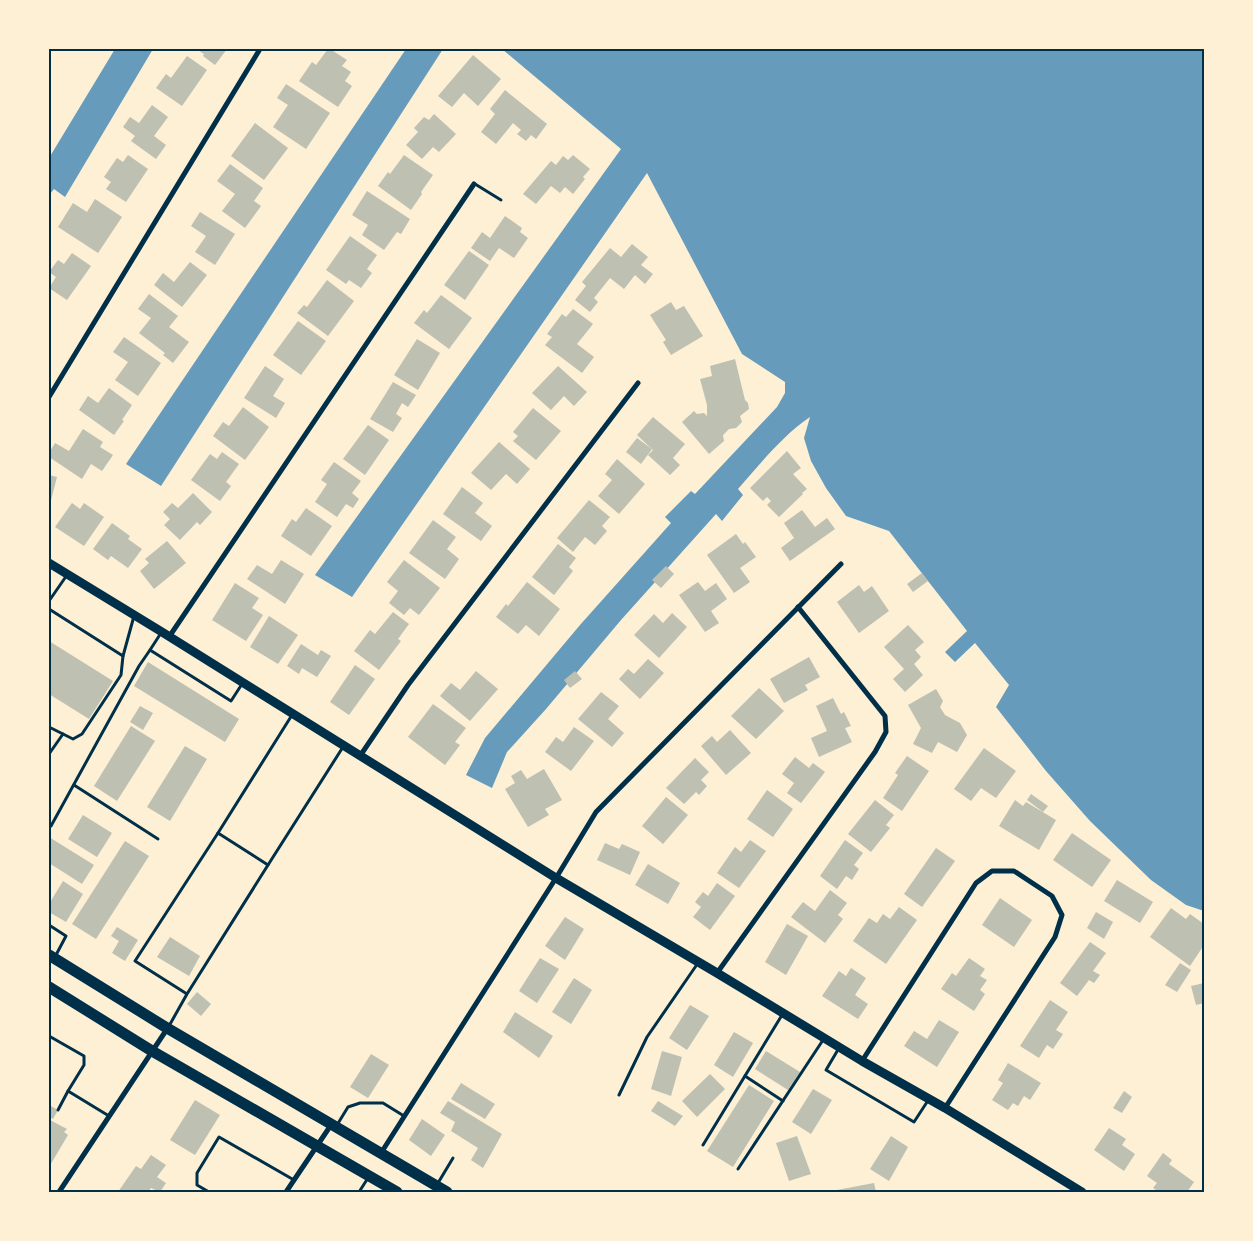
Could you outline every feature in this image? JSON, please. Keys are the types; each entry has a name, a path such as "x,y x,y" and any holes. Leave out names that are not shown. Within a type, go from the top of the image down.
{"main road":[{"path":"51,957 167,1028 447,1192"},
{"path":"49,987 152,1051 397,1192"}],"street":[{"path":"49,396 260,49"},
{"path":"165,635 474,184"},
{"path":"360,756 408,685 638,383"},
{"path":"49,563 556,878 862,1061 945,1108 1082,1192"},
{"path":"380,1154 596,812 841,564"},
{"path":"717,973 875,752 886,732 885,716 798,607"},
{"path":"862,1061 976,883 992,871 1014,871 1052,896 1062,915 1055,937 945,1108"},
{"path":"59,1192 167,1028"},
{"path":"286,1192 333,1126"}],"lane":[{"path":"474,184 501,200"},
{"path":"49,601 67,574"},
{"path":"49,608 123,656"},
{"path":"49,727 73,739 82,734 122,675 123,656 134,616"},
{"path":"51,826 139,666 150,650 165,635"},
{"path":"150,650 231,700 243,683"},
{"path":"187,994 135,961 292,714"},
{"path":"49,754 63,734"},
{"path":"167,1028 344,746"},
{"path":"74,785 158,839"},
{"path":"218,833 268,865"},
{"path":"49,925 66,936 51,957"},
{"path":"619,1095 647,1037 699,962"},
{"path":"703,1145 783,1013"},
{"path":"49,1036 84,1056 84,1065 58,1110"},
{"path":"738,1169 824,1038"},
{"path":"839,1047 826,1070 914,1122 929,1099"},
{"path":"745,1076 783,1101"},
{"path":"68,1091 109,1116"},
{"path":"333,1126 348,1107 360,1103 383,1103 404,1116"},
{"path":"209,1192 197,1185 197,1173 219,1137 294,1180"},
{"path":"436,1186 453,1158"},
{"path":"359,1192 369,1176"}],"water":[{"path":"115,49 153,49 65,197 54,189 49,195 49,158"},
{"path":"406,49 443,49 161,486 126,464"},
{"path":"502,49 1204,49 1204,911 1186,905 1151,880 1090,821 1046,771 996,707 1009,685 975,643 955,662 945,652 967,631 889,531 846,516 826,488 811,461 804,438 810,417 781,441 738,489 743,495 722,521 716,514 507,752 492,788 466,775 485,738 580,625 671,523 665,517 691,491 695,494 777,407 785,393 785,382 742,354 647,173 352,597 315,575 621,149"}],"building":[{"path":"196,49 227,49 215,65"},
{"path":"328,49 347,60 342,66 351,72 345,81 352,86 338,107 299,81 312,62 316,65"},
{"path":"473,55 501,79 478,106 464,93 452,107 438,96"},
{"path":"187,56 207,70 182,106 156,88 166,74 171,78"},
{"path":"286,84 330,113 306,149 273,127 288,105 277,98"},
{"path":"505,90 547,124 536,139 531,135 526,141 517,134 521,130 513,123 496,144 481,132 495,114 490,109"},
{"path":"152,105 168,117 154,136 166,145 156,159 131,141 135,136 123,127 130,117 139,123"},
{"path":"434,114 456,134 439,152 433,147 422,159 406,145 418,132 414,128 424,117 429,120"},
{"path":"255,123 288,148 264,180 231,156"},
{"path":"128,155 148,169 126,202 106,189 111,182 104,177 117,158 123,162"},
{"path":"404,155 433,175 411,210 378,186"},
{"path":"573,155 590,169 573,194 565,187 560,193 551,186 536,204 523,194 551,161 556,165 563,156 568,160"},
{"path":"230,164 263,188 254,201 261,206 245,228 222,211 235,194 217,181"},
{"path":"367,191 410,219 401,234 397,232 384,250 362,235 368,225 352,215"},
{"path":"95,199 122,217 98,253 58,227 73,203 87,212"},
{"path":"200,212 235,234 215,265 195,252 206,236 191,226"},
{"path":"505,216 522,228 520,232 528,238 514,258 499,248 490,261 471,248 482,232 490,238"},
{"path":"350,236 377,255 367,269 372,273 361,288 349,280 346,284 326,270"},
{"path":"632,244 648,257 641,265 653,274 645,284 635,275 624,289 610,278 594,298 598,302 590,312 575,300 586,286 582,282 610,248 621,257"},
{"path":"469,251 489,265 465,300 444,285"},
{"path":"72,253 91,266 67,300 49,288 56,277 49,272 58,260 64,264"},
{"path":"190,262 207,275 182,307 154,285 163,273 174,282"},
{"path":"327,280 354,301 328,336 297,313 304,305 307,307"},
{"path":"149,294 178,316 169,327 189,342 173,363 163,355 165,353 139,333 151,318 138,309"},
{"path":"441,295 472,318 449,349 414,323 424,310 427,313"},
{"path":"671,302 676,310 684,306 703,336 671,355 663,342 666,340 650,315"},
{"path":"573,309 593,324 577,344 594,357 582,373 545,345 552,337 547,334 562,314 566,317"},
{"path":"298,321 326,341 301,375 273,355"},
{"path":"124,337 161,363 138,396 115,380 128,362 113,352"},
{"path":"417,339 440,353 418,390 394,375"},
{"path":"735,359 749,409 740,416 742,422 736,428 729,429 723,435 724,441 709,454 682,422 694,411 697,414 704,413 707,416 707,405 700,379 712,376 710,366"},
{"path":"265,366 284,379 273,396 285,403 276,418 244,398"},
{"path":"558,366 587,392 574,406 564,396 551,410 532,393"},
{"path":"393,382 416,395 408,407 402,403 396,414 402,418 393,432 370,419"},
{"path":"109,388 132,405 114,435 79,410 88,396 98,403"},
{"path":"243,407 269,427 245,460 213,436 223,422 229,426"},
{"path":"533,408 561,431 536,460 513,441 518,436 513,432"},
{"path":"653,417 685,444 673,458 680,465 670,475 648,455 653,450 637,435"},
{"path":"368,425 389,440 365,475 343,459"},
{"path":"83,429 103,442 100,447 113,455 102,471 91,464 82,479 49,457 49,453 55,443 69,451"},
{"path":"637,438 652,449 641,464 626,452"},
{"path":"499,442 530,469 517,484 506,474 491,490 471,473"},
{"path":"787,451 801,468 793,474 807,489 779,517 767,505 771,501 767,497 763,501 750,488"},
{"path":"222,452 239,464 226,482 231,486 220,501 191,480 210,454 217,459"},
{"path":"617,459 645,484 619,514 598,496 612,480 605,474"},
{"path":"334,462 361,481 352,493 359,499 353,508 346,504 337,517 315,502 327,484 321,480"},
{"path":"49,475 57,477 49,508"},
{"path":"462,487 483,503 475,513 492,526 481,541 443,514"},
{"path":"193,493 212,512 200,525 197,522 180,540 164,525 170,519 163,512 172,503 178,508"},
{"path":"589,500 610,517 602,526 607,531 595,545 585,537 573,552 557,538"},
{"path":"72,503 80,509 84,503 104,517 84,546 55,527"},
{"path":"306,508 332,526 311,556 281,536 292,519 296,522"},
{"path":"802,510 815,527 827,518 835,529 790,561 781,548 794,538 784,523"},
{"path":"433,520 456,537 447,549 459,559 445,579 409,553"},
{"path":"112,523 130,536 128,539 142,549 128,568 111,556 108,560 93,549"},
{"path":"736,534 743,544 745,542 756,557 740,568 750,582 734,593 707,555"},
{"path":"167,541 186,563 154,589 140,571 149,563 145,559"},
{"path":"558,544 576,558 569,567 573,571 554,595 532,577"},
{"path":"281,560 304,574 285,604 247,579 257,565 272,574"},
{"path":"404,560 440,588 419,615 410,608 404,615 389,603 398,591 387,582"},
{"path":"666,566 674,574 661,588 652,580"},
{"path":"922,573 928,581 913,592 907,584"},
{"path":"527,582 560,609 539,636 526,625 518,634 496,617 506,604 508,606"},
{"path":"698,582 705,591 716,583 727,599 711,611 719,623 705,632 679,595"},
{"path":"235,583 259,598 252,608 263,615 246,641 212,620"},
{"path":"859,585 864,592 872,586 889,611 859,633 837,602"},
{"path":"393,612 409,624 398,639 401,641 379,670 354,651 370,630 375,634"},
{"path":"672,613 687,627 659,658 634,635 654,614 663,623"},
{"path":"269,616 298,635 278,664 250,647"},
{"path":"908,625 924,642 915,650 921,657 914,664 923,675 905,692 893,679 904,669 884,647"},
{"path":"49,641 113,681 89,719 49,694"},
{"path":"301,644 318,655 321,650 331,656 317,677 302,668 299,674 287,666"},
{"path":"809,657 820,677 805,685 808,690 784,703 770,679"},
{"path":"648,659 664,673 640,699 619,679 628,669 634,674"},
{"path":"148,662 239,719 225,742 134,686"},
{"path":"355,665 375,679 349,715 330,702"},
{"path":"476,671 498,689 470,721 440,696 451,683 460,690"},
{"path":"575,671 582,679 570,688 564,680"},
{"path":"759,688 784,711 756,739 731,716"},
{"path":"936,689 943,701 940,707 945,715 960,723 967,735 957,752 938,742 932,753 913,744 921,728 908,705"},
{"path":"601,692 619,706 608,719 624,733 612,747 578,719"},
{"path":"833,698 841,714 844,712 851,726 845,728 852,742 819,757 811,738 827,731 816,706"},
{"path":"433,704 466,728 455,742 460,745 445,765 408,737"},
{"path":"140,706 153,713 143,730 130,722"},
{"path":"131,726 155,741 117,801 94,786"},
{"path":"574,727 594,741 571,771 545,752 556,737 563,742"},
{"path":"730,730 751,753 726,775 701,746 712,736 717,742"},
{"path":"185,746 207,759 170,821 147,807"},
{"path":"984,748 1016,771 996,798 981,788 971,801 954,789"},
{"path":"907,756 929,771 902,811 883,798 898,775 895,773"},
{"path":"795,757 809,768 813,763 825,772 801,803 787,793 794,783 782,774"},
{"path":"695,758 709,772 701,780 707,786 699,795 696,792 684,804 666,788"},
{"path":"544,769 562,800 545,809 549,815 528,827 505,789 515,783 511,776 521,770 527,779"},
{"path":"767,790 793,809 773,837 747,819"},
{"path":"1031,794 1048,806 1043,812 1027,800"},
{"path":"666,797 688,815 663,844 642,826"},
{"path":"875,800 894,815 886,825 890,828 871,852 848,834"},
{"path":"1015,800 1023,806 1026,802 1056,820 1039,850 999,826"},
{"path":"83,815 112,833 97,857 68,839"},
{"path":"1072,833 1111,860 1092,887 1053,860"},
{"path":"49,837 94,865 82,884 49,863"},
{"path":"750,840 766,851 739,888 717,873 735,847 741,852"},
{"path":"845,840 863,853 854,865 859,869 852,880 846,876 837,889 820,876"},
{"path":"125,841 149,856 96,939 72,924"},
{"path":"605,843 619,849 622,844 640,852 630,875 597,860"},
{"path":"936,848 955,861 922,907 904,894"},
{"path":"648,864 680,883 668,904 635,885"},
{"path":"1117,880 1153,902 1140,923 1104,901"},
{"path":"63,881 83,894 66,922 49,912 49,904"},
{"path":"717,883 735,896 710,930 693,917 701,907 695,902 703,892 708,896"},
{"path":"830,890 847,903 838,915 843,919 825,943 791,917 803,902 815,911"},
{"path":"1000,898 1032,920 1014,947 982,925"},
{"path":"899,907 917,920 886,964 853,941 869,918 877,923 883,914 890,919"},
{"path":"1171,908 1186,919 1190,914 1204,924 1204,945 1190,966 1150,937"},
{"path":"1096,912 1113,922 1104,939 1087,928"},
{"path":"565,917 584,929 565,960 545,946"},
{"path":"787,924 808,936 786,975 765,962"},
{"path":"117,927 138,940 125,961 112,953 119,941 111,936"},
{"path":"170,937 200,956 189,976 157,957"},
{"path":"1090,942 1106,953 1093,971 1100,975 1094,983 1089,980 1077,996 1060,983"},
{"path":"540,958 559,969 537,1003 519,991"},
{"path":"969,958 985,969 980,976 987,980 980,990 985,994 974,1011 941,989 952,973 956,976"},
{"path":"1180,963 1191,970 1177,992 1165,985"},
{"path":"851,968 866,978 855,995 868,1004 858,1019 822,996 839,971 846,976"},
{"path":"574,978 592,990 571,1024 552,1012"},
{"path":"1204,983 1204,1003 1196,1005 1191,986"},
{"path":"197,992 211,1004 201,1016 187,1004"},
{"path":"1050,1000 1068,1012 1056,1030 1063,1034 1053,1049 1047,1045 1039,1058 1020,1046"},
{"path":"690,1005 709,1016 687,1050 669,1038"},
{"path":"515,1012 553,1036 539,1058 503,1032"},
{"path":"939,1020 959,1032 937,1067 904,1046 914,1031 927,1039"},
{"path":"734,1032 753,1043 733,1077 714,1065"},
{"path":"662,1051 682,1057 671,1096 651,1089"},
{"path":"766,1051 800,1072 788,1090 755,1069"},
{"path":"371,1054 389,1065 368,1098 350,1087"},
{"path":"1008,1063 1041,1083 1030,1100 1024,1096 1018,1106 1013,1103 1008,1110 992,1100 1003,1083 998,1080"},
{"path":"710,1074 725,1089 697,1117 682,1101"},
{"path":"461,1083 495,1104 485,1119 451,1099"},
{"path":"749,1085 774,1101 733,1167 707,1151"},
{"path":"813,1089 832,1100 811,1134 792,1122"},
{"path":"1124,1091 1132,1097 1122,1113 1113,1108"},
{"path":"195,1100 220,1115 195,1155 170,1140"},
{"path":"448,1101 502,1134 483,1168 471,1160 478,1148 451,1131 455,1122 440,1113"},
{"path":"658,1101 683,1116 675,1126 651,1111"},
{"path":"49,1105 58,1110 53,1119 51,1118 50,1120 67,1129 64,1132 68,1135 49,1167"},
{"path":"422,1119 445,1135 431,1156 409,1140"},
{"path":"1109,1128 1126,1139 1122,1145 1135,1154 1124,1171 1094,1150"},
{"path":"797,1136 811,1174 789,1181 776,1143"},
{"path":"891,1136 908,1147 889,1181 870,1169"},
{"path":"1163,1153 1172,1160 1169,1164 1194,1182 1187,1192 1159,1192 1153,1188 1157,1183 1147,1176"},
{"path":"151,1155 166,1165 157,1177 166,1183 160,1192 151,1188 148,1192 118,1192 136,1166 141,1169"},
{"path":"874,1183 876,1192 837,1192 837,1190"}]}
